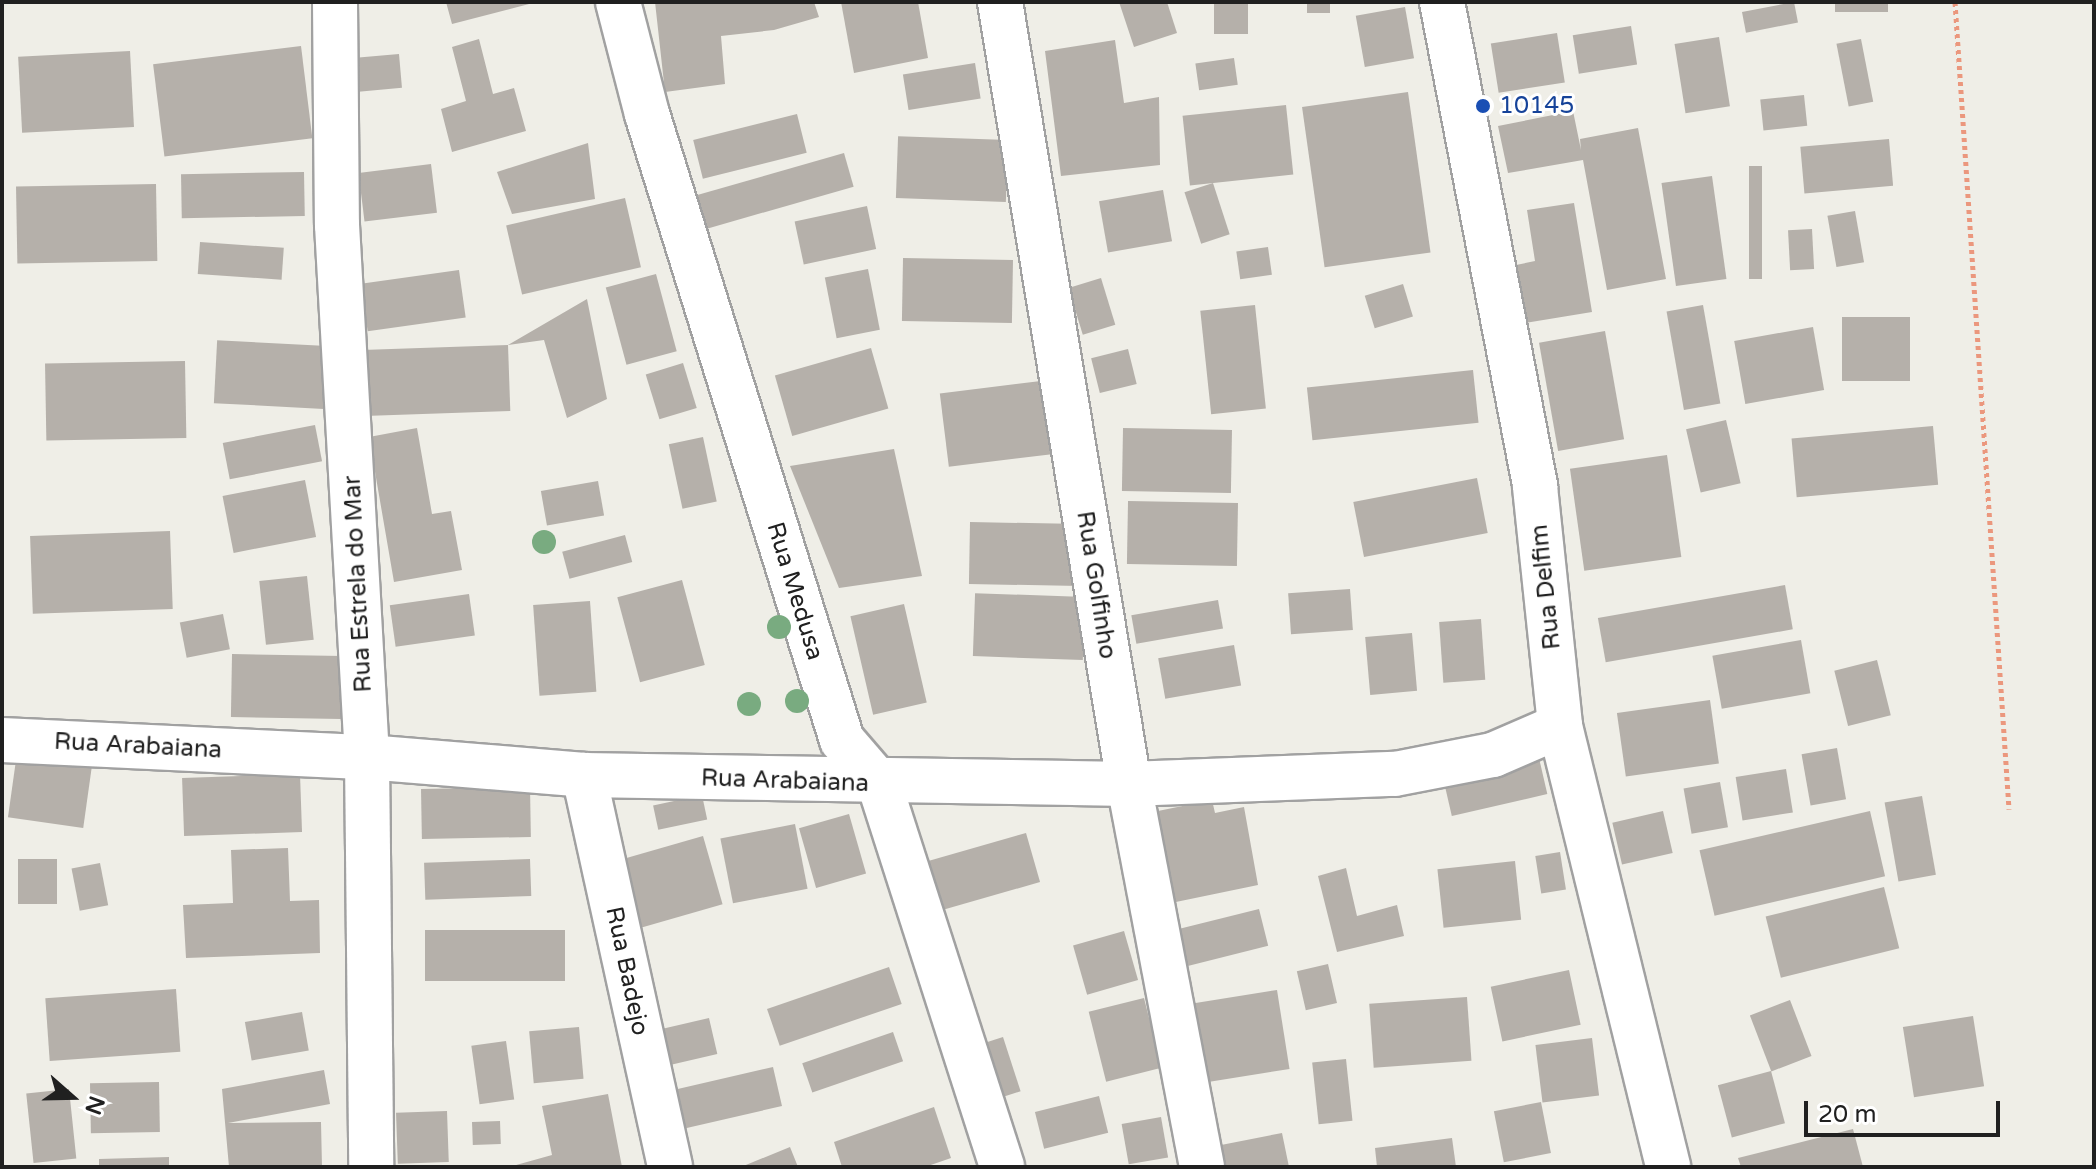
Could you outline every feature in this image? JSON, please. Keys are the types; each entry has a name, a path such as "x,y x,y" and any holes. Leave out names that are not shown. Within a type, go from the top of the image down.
{"street":[{"name":"Rua Estrela do Mar","path":"335,2 337,225 367,757 371,1167"},
{"name":"Rua Medusa","path":"618,2 652,130 842,740 879,783 1002,1167"},
{"name":"Rua Golfinho","path":"1000,2 1129,784 1202,1167"},
{"name":"Rua Delfim","path":"1442,2 1535,487 1560,726 1668,1167"},
{"name":"Rua Arabaiana","path":"2,740 367,757 584,775 879,783 1129,784 1395,774 1493,755 1560,726"},
{"name":"Rua Badejo","path":"584,775 670,1167"}],"path":[{"path":"1955,2 2009,809"}],"building":[{"path":"446,2 532,2 533,3 452,24"},
{"path":"655,2 814,2 819,17 774,30 721,36 725,84 665,92"},
{"path":"841,2 918,2 928,58 854,73"},
{"path":"1119,2 1167,2 1177,33 1134,47"},
{"path":"1214,2 1248,2 1248,34 1214,34"},
{"path":"1307,2 1330,2 1330,13 1307,13"},
{"path":"1794,2 1798,23 1746,33 1742,12"},
{"path":"1835,2 1888,2 1888,12 1835,12"},
{"path":"1405,7 1414,58 1365,67 1356,16"},
{"path":"1631,26 1637,65 1579,74 1573,35"},
{"path":"1557,33 1565,82 1499,93 1491,43"},
{"path":"1719,37 1730,106 1686,113 1675,44"},
{"path":"479,39 493,94 514,88 526,131 452,152 441,109 466,101 452,47"},
{"path":"1861,39 1873,102 1849,107 1836,44"},
{"path":"1115,40 1124,103 1159,97 1160,165 1061,176 1045,51"},
{"path":"301,46 312,138 164,156 153,64"},
{"path":"130,51 134,127 22,133 18,57"},
{"path":"399,54 402,88 353,92 350,58"},
{"path":"1234,58 1238,85 1199,90 1195,63"},
{"path":"975,63 981,99 909,110 903,74"},
{"path":"1408,92 1431,252 1325,267 1302,107"},
{"path":"1804,95 1807,126 1763,130 1760,100"},
{"path":"1286,105 1293,175 1190,185 1183,116"},
{"path":"1573,111 1581,150 1580,139 1638,128 1666,279 1607,290 1583,160 1508,173 1498,126"},
{"path":"797,114 807,153 703,179 693,140"},
{"path":"898,136 1008,140 1006,202 896,198"},
{"path":"1889,139 1893,186 1804,194 1800,147"},
{"path":"588,143 595,199 512,214 497,172"},
{"path":"844,153 854,187 702,230 692,197"},
{"path":"431,164 437,213 365,222 359,173"},
{"path":"1749,166 1762,166 1762,279 1749,279"},
{"path":"304,172 305,216 182,218 181,174"},
{"path":"1712,176 1726,279 1676,286 1661,183"},
{"path":"1213,183 1230,234 1201,244 1184,192"},
{"path":"156,184 157,261 17,263 16,186"},
{"path":"1163,190 1172,241 1108,252 1099,201"},
{"path":"625,198 641,267 522,295 506,225"},
{"path":"1574,203 1592,312 1525,323 1516,265 1535,261 1527,210"},
{"path":"867,206 876,249 804,264 795,221"},
{"path":"1855,211 1864,262 1836,267 1827,216"},
{"path":"1812,229 1814,269 1790,270 1788,230"},
{"path":"200,242 284,248 282,280 198,274"},
{"path":"1268,247 1272,275 1240,279 1236,251"},
{"path":"903,258 1013,260 1012,323 902,321"},
{"path":"868,269 880,330 837,338 825,277"},
{"path":"459,270 466,318 368,331 361,284"},
{"path":"656,274 677,351 626,365 606,287"},
{"path":"1101,278 1115,325 1083,335 1068,288"},
{"path":"1403,284 1413,317 1375,328 1365,296"},
{"path":"587,299 607,399 567,418 544,340 508,345"},
{"path":"1255,305 1266,408 1211,414 1200,311"},
{"path":"1703,305 1720,403 1684,410 1667,311"},
{"path":"1842,317 1910,317 1910,381 1842,381"},
{"path":"1813,327 1824,390 1745,404 1734,341"},
{"path":"1605,331 1624,439 1558,451 1539,343"},
{"path":"217,340 327,346 324,409 214,403"},
{"path":"508,345 510,411 364,416 362,350"},
{"path":"871,348 888,409 792,436 775,376"},
{"path":"1128,349 1137,384 1100,393 1091,358"},
{"path":"185,361 186,438 46,440 45,363"},
{"path":"683,363 697,408 659,419 646,374"},
{"path":"1473,370 1479,423 1312,440 1307,387"},
{"path":"1049,380 1058,453 949,467 940,393"},
{"path":"1726,420 1741,483 1701,493 1686,429"},
{"path":"315,425 322,461 230,479 223,443"},
{"path":"1933,426 1938,485 1797,497 1792,438"},
{"path":"417,428 432,514 451,511 462,570 394,582 369,437"},
{"path":"1123,428 1232,430 1231,493 1122,491"},
{"path":"703,437 717,502 682,509 669,444"},
{"path":"894,449 922,576 839,588 790,466"},
{"path":"1667,455 1681,557 1584,571 1570,469"},
{"path":"1477,478 1488,533 1364,557 1353,502"},
{"path":"305,480 316,537 234,553 223,496"},
{"path":"598,481 604,515 547,526 541,491"},
{"path":"1128,501 1238,503 1237,566 1127,564"},
{"path":"970,522 1081,524 1080,586 969,584"},
{"path":"170,531 173,609 33,614 30,536"},
{"path":"625,535 632,562 569,579 562,552"},
{"path":"307,576 314,640 266,645 259,581"},
{"path":"682,580 705,665 640,682 617,597"},
{"path":"1785,585 1793,629 1606,662 1598,618"},
{"path":"1350,589 1353,630 1291,634 1288,593"},
{"path":"975,593 1085,597 1083,660 973,656"},
{"path":"469,594 475,636 396,647 390,605"},
{"path":"1218,600 1223,629 1136,644 1131,615"},
{"path":"590,601 596,692 539,696 533,605"},
{"path":"904,604 927,702 873,715 850,616"},
{"path":"223,614 230,649 187,658 180,622"},
{"path":"1481,619 1485,680 1443,683 1439,622"},
{"path":"1412,633 1417,691 1370,695 1365,637"},
{"path":"1801,640 1810,693 1722,709 1712,656"},
{"path":"1234,645 1241,685 1165,699 1158,658"},
{"path":"232,654 342,656 341,719 231,717"},
{"path":"1877,660 1891,715 1848,726 1834,671"},
{"path":"1710,700 1719,763 1626,776 1617,713"},
{"path":"1837,748 1846,799 1811,805 1802,754"},
{"path":"17,753 92,764 83,828 8,817"},
{"path":"1539,758 1547,794 1452,816 1444,780"},
{"path":"1786,769 1793,812 1743,820 1736,777"},
{"path":"300,774 302,832 184,836 182,778"},
{"path":"1720,782 1728,827 1692,834 1684,788"},
{"path":"530,787 531,837 422,839 421,789"},
{"path":"702,795 707,819 658,830 653,805"},
{"path":"1922,796 1936,875 1898,881 1885,803"},
{"path":"1212,800 1215,813 1244,807 1258,885 1171,903 1153,812"},
{"path":"1663,811 1673,853 1622,865 1612,823"},
{"path":"1870,811 1885,876 1715,916 1699,850"},
{"path":"849,814 866,874 816,888 799,828"},
{"path":"795,824 808,889 733,903 720,839"},
{"path":"1026,833 1040,882 936,912 922,863"},
{"path":"703,836 723,904 641,928 621,859"},
{"path":"288,848 290,901 319,900 320,953 186,958 183,905 233,903 231,850"},
{"path":"1560,852 1566,890 1541,893 1535,856"},
{"path":"18,859 57,859 57,904 18,904"},
{"path":"530,859 531,896 425,900 424,863"},
{"path":"1515,861 1521,920 1444,928 1437,869"},
{"path":"100,863 108,905 80,911 72,869"},
{"path":"1346,868 1357,916 1397,905 1404,936 1337,952 1318,876"},
{"path":"1884,887 1899,948 1781,978 1766,917"},
{"path":"1259,909 1268,946 1182,967 1173,931"},
{"path":"425,930 565,930 565,981 425,981"},
{"path":"1124,931 1138,980 1087,995 1073,946"},
{"path":"1328,964 1337,1003 1306,1010 1297,971"},
{"path":"889,967 902,1004 780,1046 767,1009"},
{"path":"1569,970 1581,1025 1502,1041 1491,987"},
{"path":"176,989 180,1052 50,1061 45,998"},
{"path":"1277,990 1290,1069 1207,1082 1194,1003"},
{"path":"1467,997 1471,1061 1374,1068 1369,1004"},
{"path":"1144,998 1161,1068 1106,1082 1089,1012"},
{"path":"1790,1000 1812,1056 1771,1071 1750,1015"},
{"path":"302,1012 309,1050 252,1060 245,1022"},
{"path":"1973,1016 1984,1086 1914,1097 1903,1027"},
{"path":"709,1018 717,1054 666,1066 657,1030"},
{"path":"579,1027 584,1079 534,1083 529,1031"},
{"path":"893,1032 903,1061 812,1093 802,1063"},
{"path":"1003,1037 1021,1091 995,1100 977,1045"},
{"path":"1592,1038 1599,1096 1542,1103 1535,1045"},
{"path":"506,1041 514,1099 480,1104 471,1046"},
{"path":"1346,1059 1352,1121 1319,1124 1312,1063"},
{"path":"773,1067 782,1106 685,1128 676,1089"},
{"path":"324,1070 330,1104 228,1123 321,1122 322,1167 229,1167 222,1089"},
{"path":"1771,1071 1785,1123 1732,1137 1718,1085"},
{"path":"159,1082 160,1132 91,1133 90,1083"},
{"path":"69,1089 76,1159 34,1163 26,1093"},
{"path":"608,1094 622,1167 509,1167 552,1155 542,1106"},
{"path":"1099,1096 1108,1133 1044,1149 1035,1112"},
{"path":"1541,1102 1551,1153 1504,1162 1494,1111"},
{"path":"934,1107 951,1158 925,1167 842,1167 834,1142"},
{"path":"447,1111 449,1162 398,1164 396,1113"},
{"path":"1161,1117 1168,1157 1129,1164 1122,1124"},
{"path":"500,1121 501,1144 473,1145 472,1122"},
{"path":"1853,1129 1863,1167 1741,1167 1738,1158"},
{"path":"1282,1133 1289,1167 1220,1167 1216,1146"},
{"path":"1452,1138 1456,1167 1377,1167 1375,1148"},
{"path":"790,1147 798,1167 741,1167"},
{"path":"169,1157 169,1167 99,1167 99,1159"}],"place":[{"name":"10145","path":"1483,106"}]}
